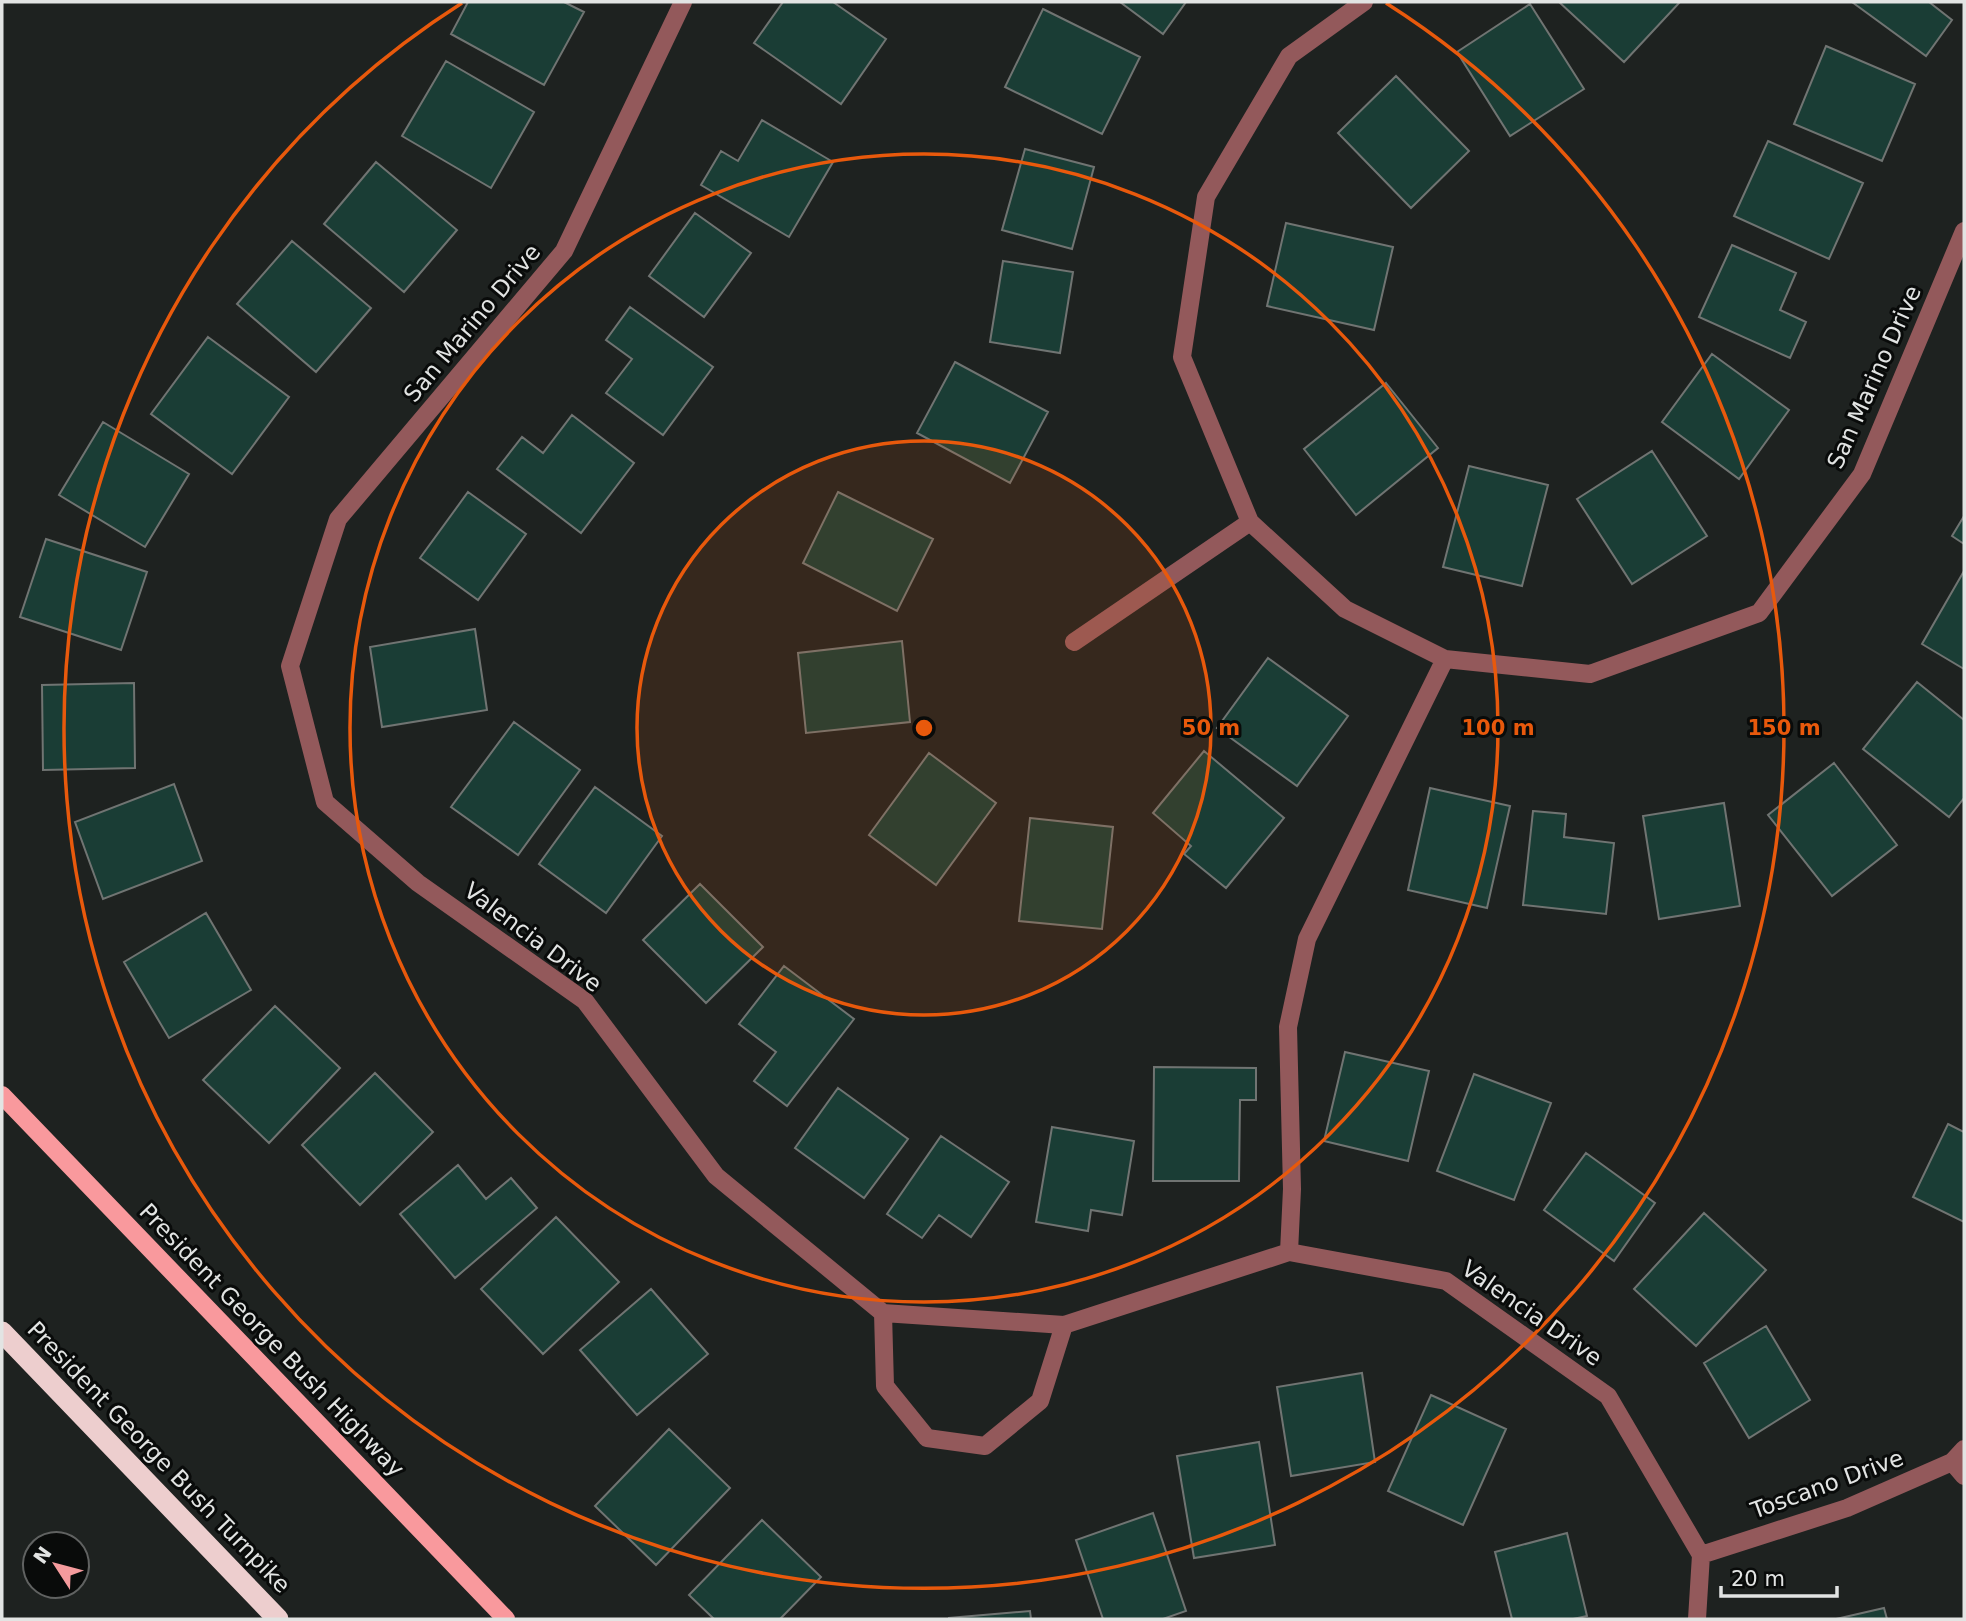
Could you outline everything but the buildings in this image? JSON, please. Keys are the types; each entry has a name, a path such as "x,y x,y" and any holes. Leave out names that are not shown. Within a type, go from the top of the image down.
{"highway":[{"name":"President George Bush Turnpike","path":"2,1332 278,1619"}],"main road":[{"name":"President George Bush Highway","path":"2,1096 506,1619"}],"street":[{"name":"San Marino Drive","path":"290,666 338,519 564,251 683,2"},
{"name":"San Marino Drive","path":"1364,2 1289,56 1206,197 1182,357 1250,522 1345,609 1445,659 1590,674 1759,613 1862,474 1964,231"},
{"path":"1074,642 1250,522"},
{"path":"1289,1252 1293,1189 1287,1027 1307,939 1445,659"},
{"name":"Valencia Drive","path":"290,666 325,802 418,883 585,1001 716,1176 883,1313 1064,1325 1289,1252 1446,1281 1608,1396 1701,1555"},
{"path":"883,1313 885,1386 927,1438 985,1446 1040,1401 1064,1325"},
{"name":"Toscano Drive","path":"1701,1555 1847,1508 1960,1462"},
{"path":"1697,1619 1701,1555"}]}
